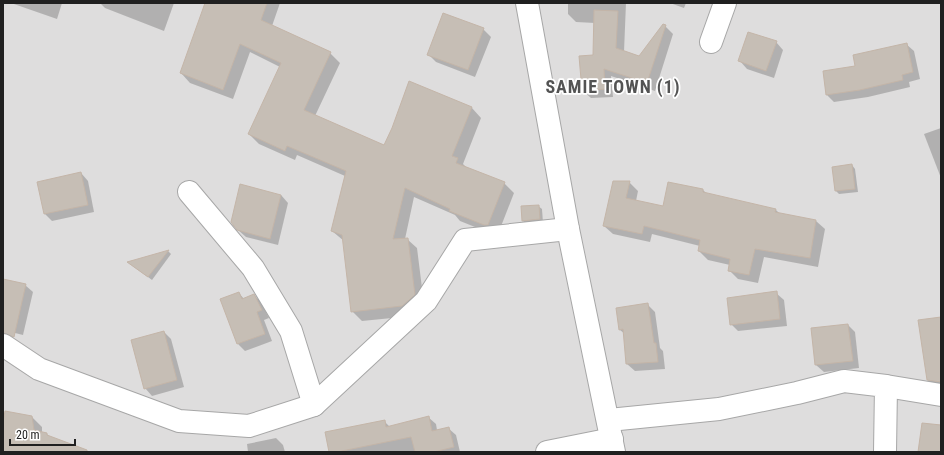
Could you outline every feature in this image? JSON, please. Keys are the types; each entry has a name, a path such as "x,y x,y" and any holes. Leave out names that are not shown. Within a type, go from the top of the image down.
{"street":[{"path":"527,3 568,229 612,437"},
{"path":"711,42 725,3"},
{"path":"189,192 253,268 291,331 314,405"},
{"path":"3,345 39,369 179,420 249,426 314,405 426,301 465,240 568,229"},
{"path":"547,452 612,437 719,409 797,393 844,381 941,395"},
{"path":"885,452 886,386"}],"shaded area":[{"path":"3,3 941,3 941,452 3,452"}],"building":[{"path":"205,3 267,3 261,20 331,52 304,110 384,145 392,128 409,81 472,107 452,156 458,158 456,163 505,182 488,225 484,225 449,211 450,209 405,188 393,239 408,238 415,295 402,306 351,312 342,235 331,231 346,171 287,146 285,151 248,134 281,63 240,44 223,90 180,73"},
{"path":"594,10 618,11 616,48 639,56 663,24 666,25 647,83 604,69 605,89 582,91 579,56 593,55"},
{"path":"443,13 484,28 468,70 427,55"},
{"path":"748,32 777,41 766,71 738,61"},
{"path":"907,43 913,72 902,75 903,80 860,90 826,95 823,71 855,66 853,55"},
{"path":"852,164 855,189 835,191 832,167"},
{"path":"81,172 88,205 44,214 37,182"},
{"path":"613,181 630,181 626,198 663,206 668,182 703,189 703,192 776,209 775,212 816,220 810,258 755,249 749,275 728,271 730,259 698,251 700,240 644,226 642,234 603,226"},
{"path":"240,184 281,195 270,239 237,230 231,222"},
{"path":"539,205 540,219 522,221 521,206"},
{"path":"169,250 148,277 127,262"},
{"path":"3,279 26,284 14,337 3,333"},
{"path":"777,291 780,319 730,325 727,298"},
{"path":"239,292 242,299 254,294 262,310 257,312 265,334 237,344 220,299"},
{"path":"648,303 654,343 656,343 658,362 626,364 623,329 619,330 616,308"},
{"path":"941,317 941,382 927,380 918,320"},
{"path":"848,324 853,361 815,365 811,328"},
{"path":"164,331 177,380 144,389 131,340"},
{"path":"5,411 32,416 34,430 47,433 47,435 87,450 87,452 3,452 3,422"},
{"path":"429,416 432,431 449,427 454,447 434,452 415,452 411,437 337,452 329,452 325,432 385,420 386,427"},
{"path":"922,423 941,425 941,452 918,452"}],"district":[{"name":"SAMIE TOWN (1)","path":"613,86"}]}
